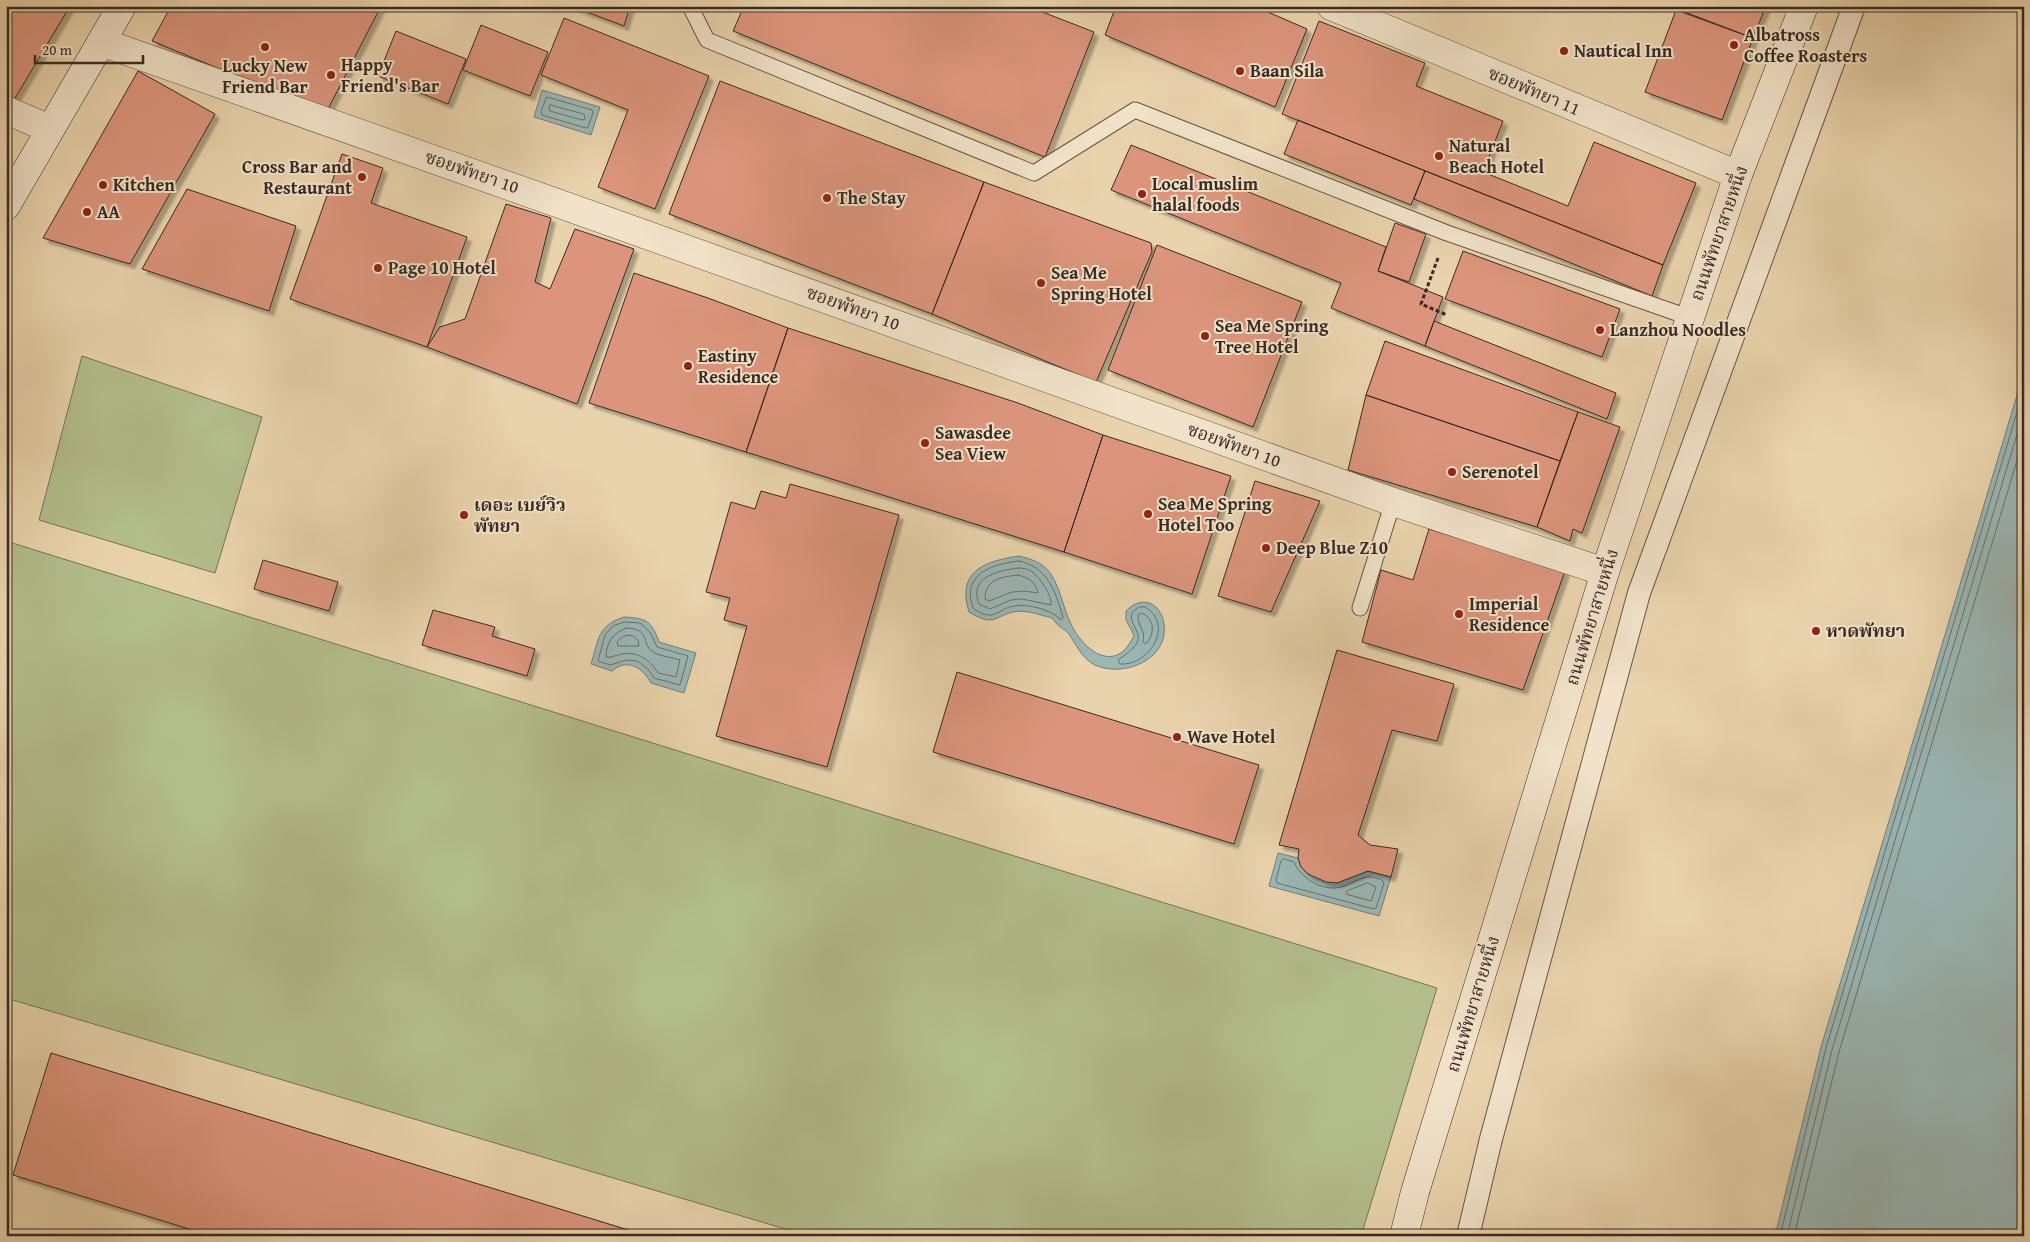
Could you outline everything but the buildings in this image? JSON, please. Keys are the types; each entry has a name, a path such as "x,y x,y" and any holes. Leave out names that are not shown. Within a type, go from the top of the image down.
{"street":[{"path":"6,206 122,6"},
{"name":"ซอยพัทยา 11","path":"1331,6 1738,175"},
{"name":"ถนนพัทยาสายหนึ่ง","path":"1404,1236 1415,1192 1606,572 1738,175 1804,6"},
{"path":"1468,1236 1491,1139 1639,593 1854,6"},
{"name":"ซอยพัทยา 10","path":"102,42 1393,502 1606,572"},
{"path":"6,110 50,129"}],"lane":[{"path":"690,6 707,40 1034,173 1135,110 1447,233 1691,318"},
{"path":"1360,608 1393,502"}],"path":[{"path":"1447,233 1421,304 1447,314"}],"green space":[{"path":"82,356 262,417 215,573 39,520"},
{"path":"6,541 1437,988 1361,1236 809,1236 6,998"}],"water":[{"path":"542,90 600,107 591,135 534,117"},
{"path":"2024,372 2024,1236 1775,1236 1821,1047"},
{"path":"1019,556 1037,562 1051,574 1071,624 1084,643 1092,650 1101,655 1110,656 1119,654 1127,647 1134,635 1126,620 1126,611 1138,603 1144,602 1155,606 1162,617 1164,637 1159,647 1152,656 1142,663 1118,669 1106,668 1095,665 1086,659 1068,633 1052,618 1031,612 1018,611 994,620 987,620 969,612 966,598 967,587 970,578 976,570 995,561"},
{"path":"624,617 638,618 647,622 654,629 659,642 696,653 684,693 651,683 634,666 623,665 612,671 591,664 600,634 609,625"},
{"path":"1278,853 1298,858 1337,883 1368,871 1391,877 1379,916 1269,886"}],"place":[{"name":"Albatross Coffee Roasters","path":"1734,45"},
{"name":"Lucky New Friend Bar","path":"265,47"},
{"name":"Nautical Inn","path":"1564,51"},
{"name":"Baan Sila","path":"1240,71"},
{"name":"Happy Friend's Bar","path":"331,75"},
{"name":"Natural Beach Hotel","path":"1439,156"},
{"name":"Cross Bar and Restaurant","path":"362,177"},
{"name":"Kitchen","path":"103,185"},
{"name":"Local muslim halal foods","path":"1142,194"},
{"name":"The Stay","path":"827,198"},
{"name":"AA","path":"87,212"},
{"name":"Page 10 Hotel","path":"378,268"},
{"name":"Sea Me Spring Hotel","path":"1041,283"},
{"name":"Lanzhou Noodles","path":"1600,330"},
{"name":"Sea Me Spring Tree Hotel","path":"1205,336"},
{"name":"Eastiny Residence","path":"688,366"},
{"name":"Sawasdee Sea View","path":"925,443"},
{"name":"Serenotel","path":"1452,472"},
{"name":"Sea Me Spring Hotel Too","path":"1148,514"},
{"name":"เดอะ เบย์วิว พัทยา","path":"464,515"},
{"name":"Deep Blue Z10","path":"1266,548"},
{"name":"Imperial Residence","path":"1459,614"},
{"name":"หาดพัทยา","path":"1816,631"},
{"name":"Wave Hotel","path":"1177,737"}]}
